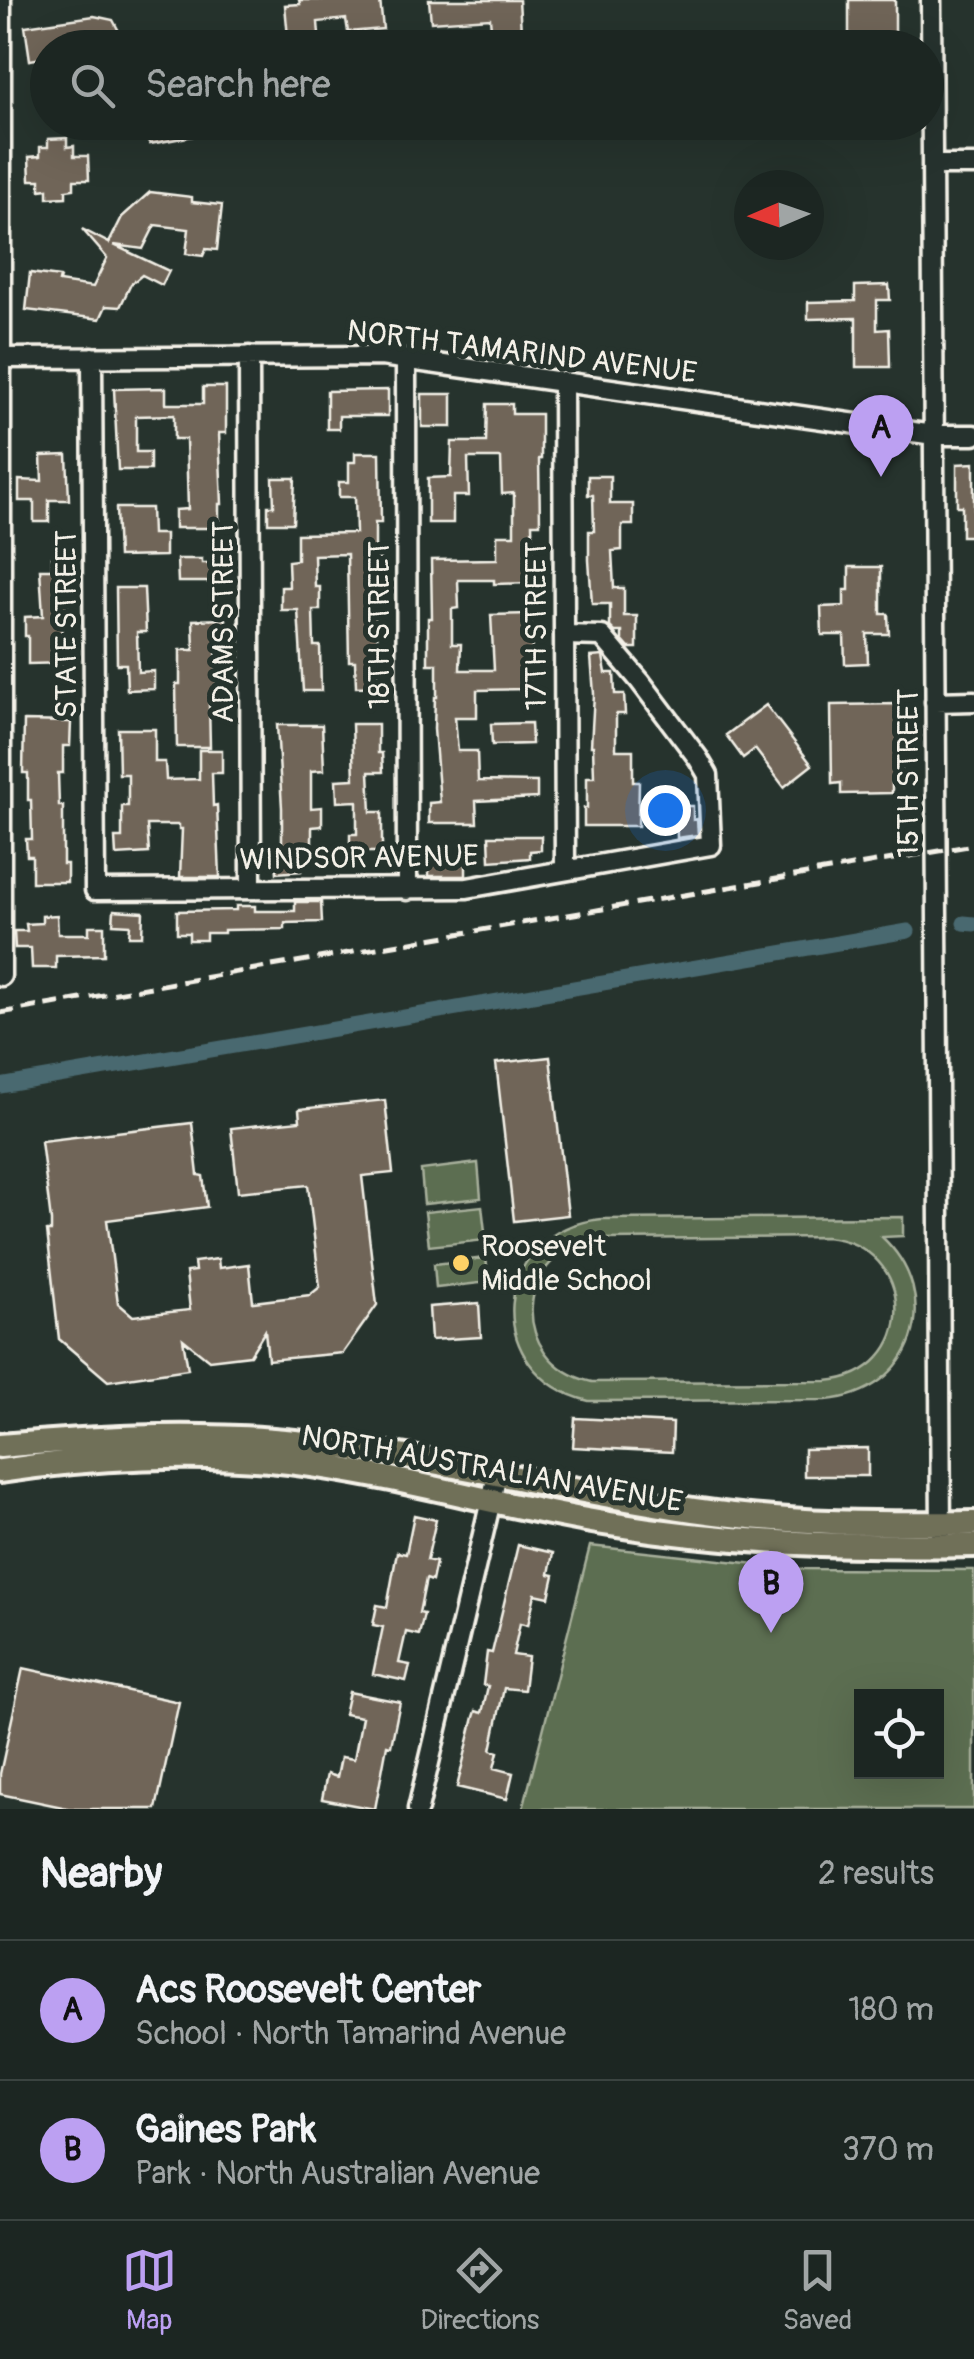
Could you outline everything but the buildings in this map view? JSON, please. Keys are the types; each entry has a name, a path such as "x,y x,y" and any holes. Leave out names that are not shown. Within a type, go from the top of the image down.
{"main road":[{"name":"NORTH AUSTRALIAN AVENUE","path":"0,1446 136,1436 273,1440 408,1457 704,1512 941,1534 974,1545"},
{"name":"NORTH AUSTRALIAN AVENUE","path":"0,1471 151,1458 288,1462 419,1484 611,1524 702,1537 812,1544 941,1534 974,1523"}],"street":[{"path":"0,0 2,976"},
{"name":"15TH STREET","path":"931,0 931,30"},
{"name":"15TH STREET","path":"932,140 941,1534"},
{"path":"932,165 974,165"},
{"name":"ADAMS STREET","path":"249,356 252,888"},
{"name":"NORTH TAMARIND AVENUE","path":"0,358 381,356 934,435 974,435"},
{"name":"STATE STREET","path":"92,357 95,890"},
{"name":"18TH STREET","path":"406,360 408,890"},
{"name":"17TH STREET","path":"563,382 565,870"},
{"name":"WINDSOR AVENUE","path":"95,890 466,888 711,844 708,776 698,758 602,636 564,635"},
{"path":"935,702 974,701"},
{"path":"418,1809 496,1475"}],"green space":[{"path":"478,1163 481,1198 424,1204 421,1170"},
{"path":"482,1206 486,1240 429,1246 425,1212"},
{"path":"903,1217 903,1236 882,1237 902,1261 913,1287 916,1313 911,1338 899,1361 881,1380 856,1393 826,1400 589,1401 554,1386 529,1363 516,1335 513,1304 520,1274 537,1248 565,1229 602,1219","holes":["825,1237 856,1245 878,1262 892,1284 896,1309 892,1334 879,1357 857,1373 826,1381 592,1382 564,1370 545,1352 534,1330 532,1306 538,1282 552,1262 573,1247 603,1239"]},
{"path":"486,1258 489,1282 436,1288 434,1264"},
{"path":"590,1546 803,1569 974,1570 974,1809 523,1809"}],"waterway":[{"path":"964,923 974,924"},
{"path":"0,1086 908,931"}],"railway":[{"path":"0,1013 974,845"}],"place":[{"name":"Acs Roosevelt Center","path":"881,477"},
{"name":"Roosevelt Middle School","path":"461,1263"},
{"name":"Gaines Park","path":"771,1633"}]}
